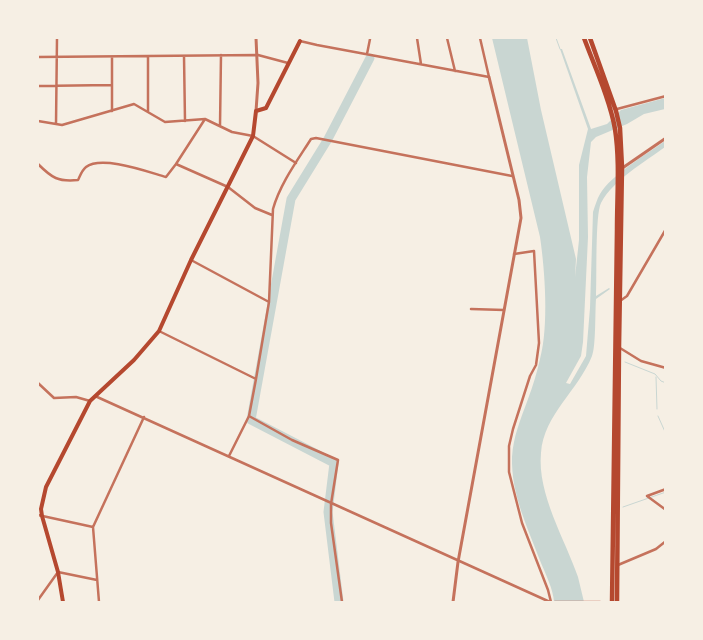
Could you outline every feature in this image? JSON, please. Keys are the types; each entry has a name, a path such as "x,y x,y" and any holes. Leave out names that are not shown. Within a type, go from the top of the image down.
{"main road":[{"path":"584,38 613,111"},
{"path":"590,38 613,111 622,167 617,301 619,347 615,566 612,602"},
{"path":"63,602 58,572 40,516 46,487 90,401 134,360 160,331 191,260 253,136 256,111 266,108 300,41"},
{"path":"617,129 615,566 617,602"}],"street":[{"path":"56,124 57,38"},
{"path":"256,38 258,55 256,111"},
{"path":"367,54 371,38"},
{"path":"417,38 421,64"},
{"path":"447,38 455,71"},
{"path":"453,602 458,562 521,218 519,200 480,38"},
{"path":"300,41 489,77"},
{"path":"220,126 222,124 221,55"},
{"path":"38,57 258,55 288,63"},
{"path":"148,56 148,112"},
{"path":"184,56 185,120"},
{"path":"112,57 112,110"},
{"path":"38,86 111,85"},
{"path":"613,111 666,96"},
{"path":"38,120 62,125 134,104 165,122 205,119 232,132 253,136 296,163"},
{"path":"38,164 49,176 64,181 78,180 85,168 95,163 127,165 166,177 205,119"},
{"path":"230,456 249,416 256,379 269,302 272,216 276,200 311,139 316,138 512,176"},
{"path":"617,173 622,167 666,138"},
{"path":"176,164 228,187 255,208 272,216"},
{"path":"617,301 627,296 666,229"},
{"path":"513,254 534,251 539,343 536,365 530,376 509,446 509,472 522,523 548,590 550,602"},
{"path":"191,260 269,302"},
{"path":"471,309 504,310"},
{"path":"160,331 256,379"},
{"path":"619,347 641,361 666,368"},
{"path":"38,383 54,398 76,397 90,401"},
{"path":"95,396 230,456 458,562 550,602"},
{"path":"249,416 292,440 338,460 331,504 331,523 342,602"},
{"path":"99,602 93,526 144,417"},
{"path":"666,488 647,496 666,510"},
{"path":"40,516 93,526"},
{"path":"615,566 656,549 666,541"},
{"path":"38,600 58,572 97,580"},
{"path":"555,602 600,602"}],"shaded area":[{"path":"492,38 527,38 541,110 576,259 575,277 579,240 579,165 588,129 560,49 562,49 591,129 607,124 621,110 665,98 665,109 644,114 627,124 596,137 591,142 587,177 588,237 583,342 581,356 566,383 570,384 586,356 590,308 593,212 597,200 612,179 665,141 665,147 621,179 601,203 597,233 596,296 610,289 596,299 595,337 592,356 579,380 555,414 543,439 541,469 543,484 553,516 573,562 584,602 554,602 549,582 521,511 514,485 512,457 514,442 535,379 543,346 545,282 540,237"}],"waterway":[{"path":"556,38 560,49"},
{"path":"339,602 328,512 334,463 251,420 291,199 328,139 370,58"},
{"path":"625,362 655,374 661,381 666,383"},
{"path":"656,377 657,409"},
{"path":"658,416 666,434"},
{"path":"623,507 666,492"}]}
